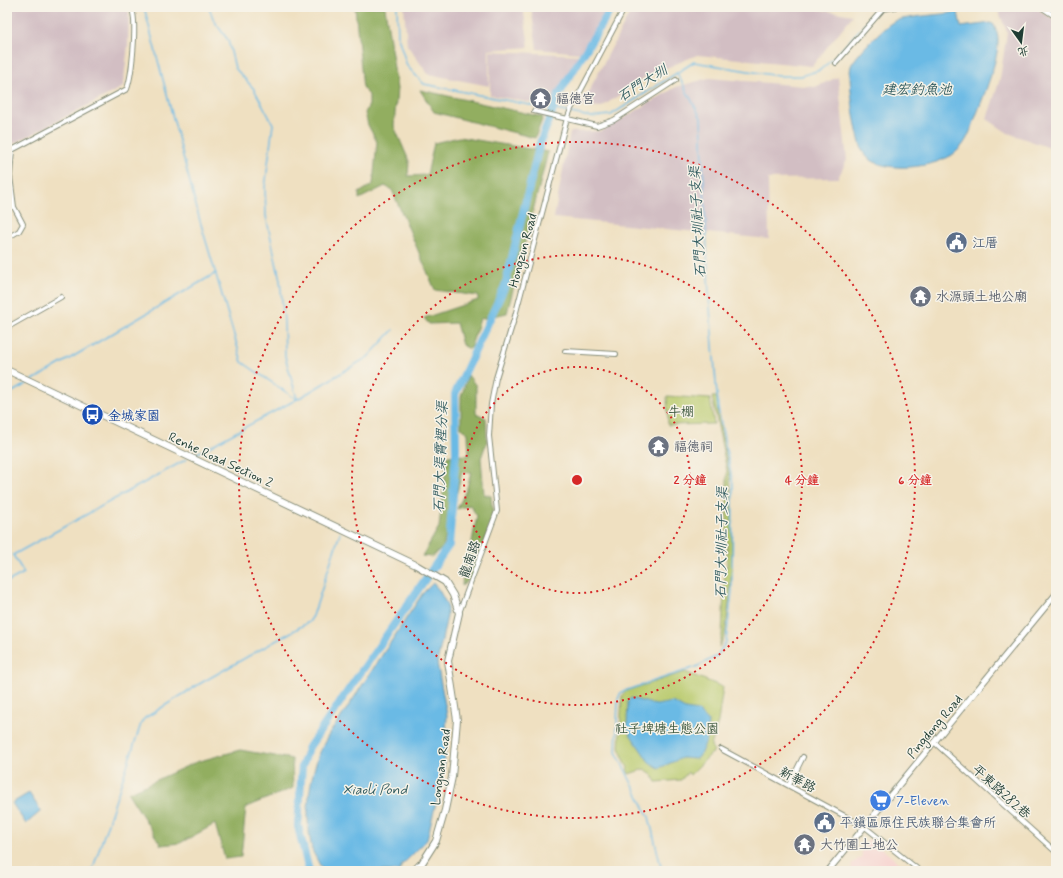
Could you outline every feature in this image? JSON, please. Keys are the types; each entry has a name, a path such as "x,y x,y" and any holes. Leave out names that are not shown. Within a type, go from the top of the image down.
{"main road":[{"name":"Renhe Road Section 2","path":"7,370 425,569 445,582 453,595 459,613"},
{"name":"Longnan Road","path":"417,871 436,841 452,777 457,720 448,661 459,613"}],"street":[{"path":"7,238 18,231 24,224 14,207 10,176 12,150 127,89 132,64 134,22 131,7"},
{"name":"Hongzun Road","path":"496,511 489,436 491,404 496,378 515,316 568,116 625,7"},
{"path":"836,63 883,9 895,7"},
{"path":"1042,7 1056,17"},
{"path":"534,111 562,118 568,116 598,126 606,124 676,80"},
{"path":"7,336 8,327 61,297"},
{"path":"565,351 616,354"},
{"name":"龍南路","path":"459,613 496,511"},
{"name":"Pingdong Road","path":"828,871 935,743 1056,594"},
{"name":"平東路282巷","path":"935,743 1056,852"},
{"name":"新華路","path":"721,749 865,827 920,871"},
{"path":"789,785 803,757"},
{"path":"412,871 424,860"}],"shaded area":[{"path":"7,7 125,7 129,12 128,45 123,87 7,147"},
{"path":"404,7 523,7 529,47 489,50 489,86 428,74 407,45"},
{"path":"531,7 610,7 580,53 537,49"},
{"path":"633,7 804,7 853,15 812,66 697,55 645,77 602,107 581,106"},
{"path":"997,7 1035,7 1056,22 1056,150 1008,133 987,119 1000,79 1007,32"},
{"path":"490,51 580,55 558,93 552,108 543,106 547,96 536,92 533,103 490,95"},
{"path":"838,77 847,160 838,178 768,179 769,239 554,218 570,132 602,131 676,87 709,78 815,87"},
{"path":"869,839 910,871 849,871 852,864 862,856 861,849"}],"green space":[{"path":"355,7 385,7 397,89 394,126 409,161 408,176 427,175 434,143 459,137 548,152 507,313 480,319 470,349 462,345 456,323 429,324 424,318 478,300 478,296 435,290 392,190 385,186 359,199 359,193 373,184 377,142 368,125 365,113 369,105 369,95 363,89"},
{"path":"420,90 543,117 535,138 434,112"},
{"path":"468,375 476,386 476,413 486,418 487,441 481,458 484,494 491,496 493,515 473,576 462,586 463,571 470,551 477,516 470,505 457,509 467,488 471,472 462,472 443,548 431,557 422,556 439,527 447,456 469,455 468,433 461,428 461,397"},
{"name":"牛棚","path":"667,396 710,399 714,424 668,425"},
{"path":"712,397 717,397 718,417 730,477 732,516 732,568 729,603 725,635 719,647 722,635 725,567 727,567 727,471"},
{"name":"社子埤塘生態公園","path":"685,672 723,687 718,722 711,746 714,751 690,775 688,772 681,780 656,782 651,773 644,769 629,774 628,768 619,748 622,697 625,691"},
{"path":"240,750 292,759 293,788 246,807 241,857 225,859 215,824 180,843 161,845 128,793 196,762"}],"water":[{"name":"建宏釣魚池","path":"958,12 961,27 991,23 994,25 998,38 998,48 990,78 966,140 956,152 947,158 923,165 896,167 873,161 865,155 862,149 856,126 850,84 850,73 853,62 878,34 895,21"},
{"name":"Xiaoli Pond","path":"433,583 439,590 447,605 447,616 437,663 447,715 444,769 427,840 402,865 399,871 323,871 313,852 308,819 311,784 315,766 321,750 329,735 423,593"},
{"path":"631,698 656,705 673,702 685,709 698,711 708,721 707,739 699,757 695,759 682,758 659,768 649,762 628,731 628,701"},
{"path":"29,793 41,811 26,824 12,803"}],"waterway":[{"path":"144,7 200,221 242,362 296,399"},
{"path":"209,7 214,21 228,40 235,68 254,89 273,124 265,188 266,216 280,280 284,321 285,356 297,399"},
{"name":"石門大圳","path":"397,7 398,37 407,66 424,84 591,117 611,115 694,62 778,76 801,76 820,70 835,57 880,7"},
{"name":"石門大渠霄裡分渠","path":"309,871 298,826 302,766 309,747 449,545 456,453 455,394 505,286 540,143 559,94 612,7"},
{"name":"石門大圳社子支渠","path":"662,871 649,817 616,752 618,699 621,692 696,667 717,656 726,642 732,591 733,484 718,408 709,296 701,118 677,73"},
{"path":"33,380 216,273"},
{"path":"192,456 301,397 368,357 393,330"},
{"path":"7,395 28,383"},
{"path":"7,582 24,573 13,555 187,459"},
{"path":"92,871 142,721 201,683 309,622 313,616 340,533"}],"place":[{"name":"福德宮","path":"541,98"},
{"name":"江厝","path":"957,242"},
{"name":"水源頭土地公廟","path":"920,296"},
{"name":"金城家園","path":"93,415"},
{"name":"福德祠","path":"658,446"},
{"name":"7-Eleven","path":"880,800"},
{"name":"平鎮區原住民族聯合集會所","path":"825,822"},
{"name":"大竹圍土地公","path":"804,844"}]}
